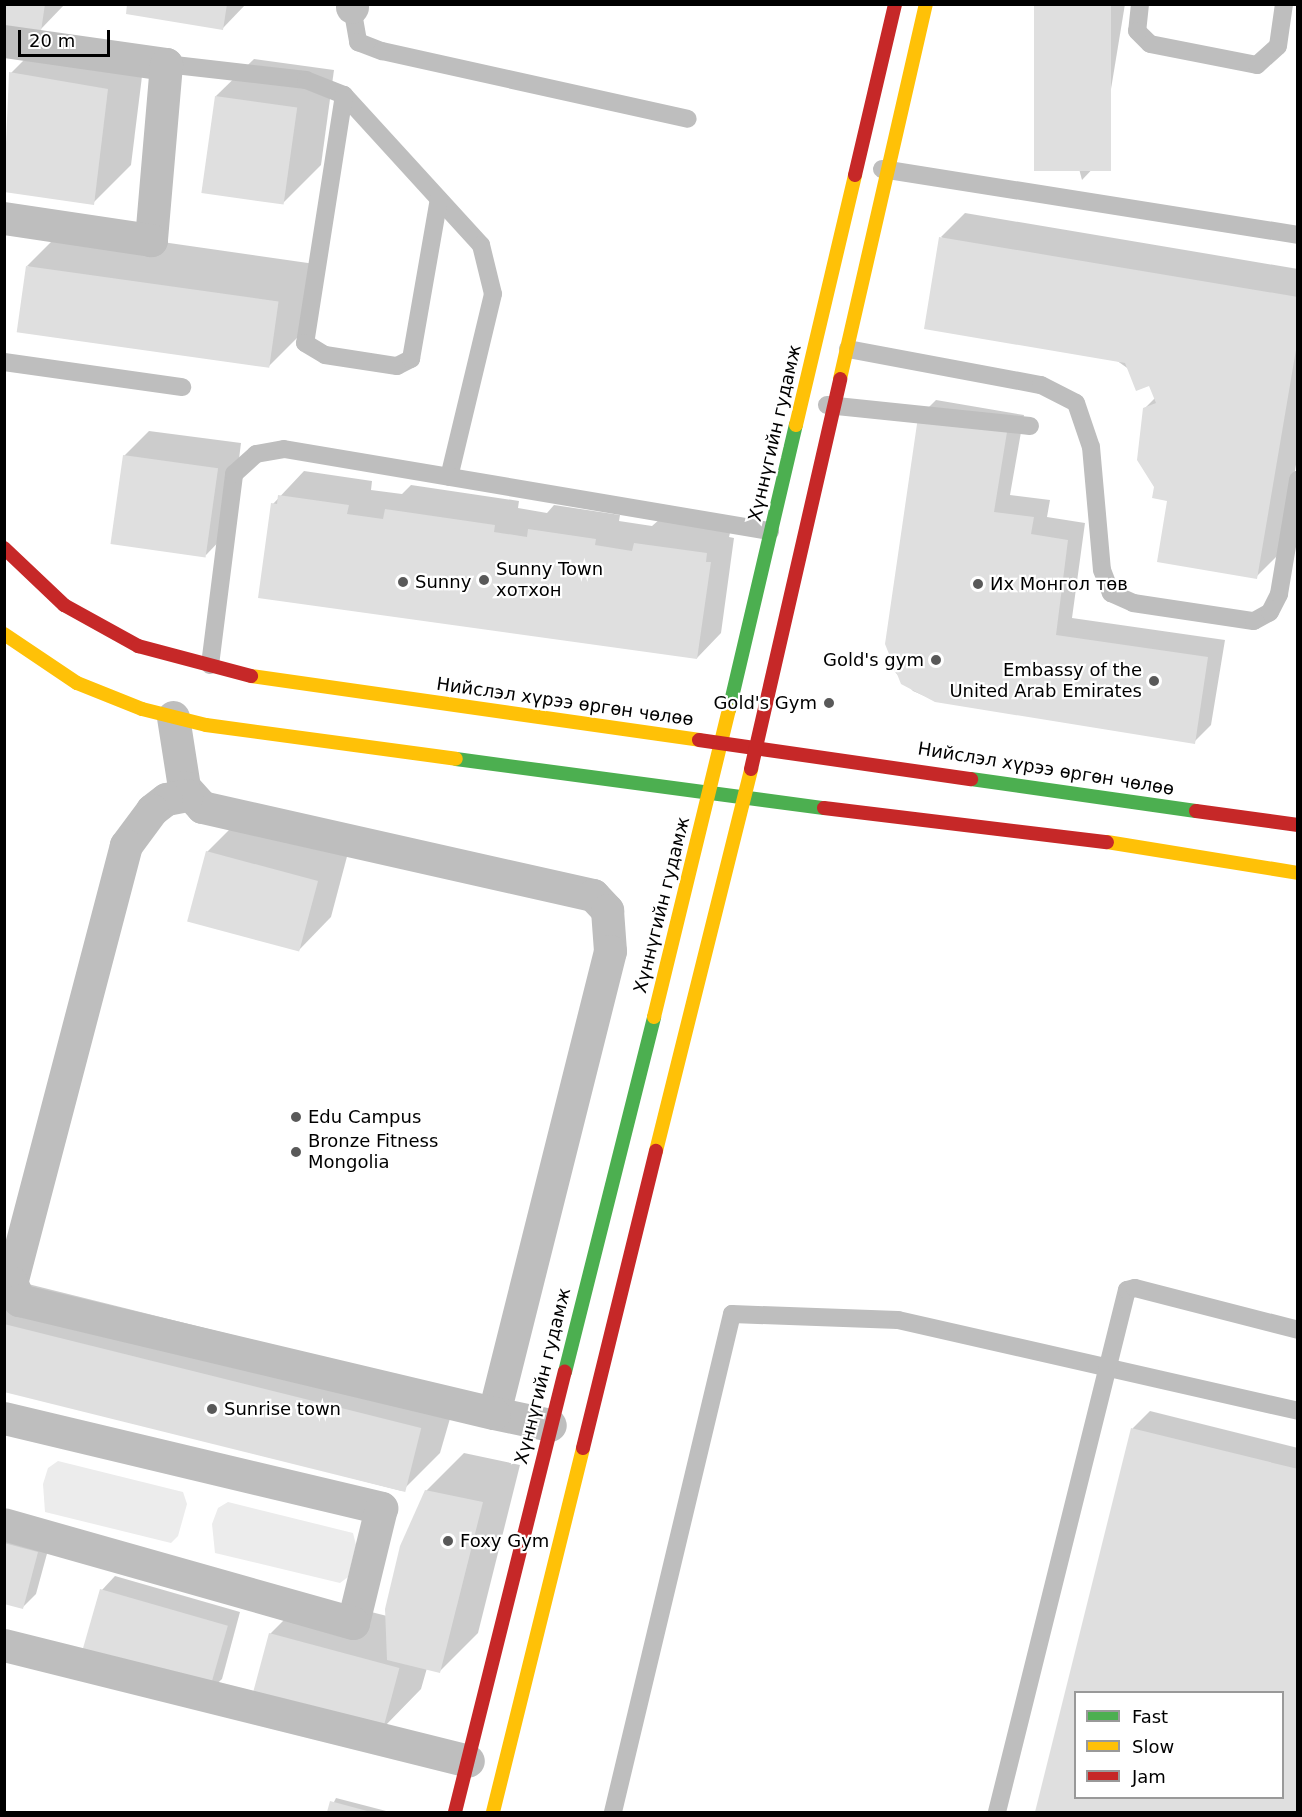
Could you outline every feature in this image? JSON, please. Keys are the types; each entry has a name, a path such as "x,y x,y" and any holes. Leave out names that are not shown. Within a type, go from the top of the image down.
{"main road":[{"name":"Хүннүгийн гудамж","path":"455,1812 707,794 895,4"},
{"path":"493,1812 742,798 756,749 926,4"},
{"name":"Нийслэл хүрээ өргөн чөлөө","path":"4,548 64,605 138,646 249,676 719,744 756,749 801,751 1298,825"},
{"path":"4,634 77,683 173,717 245,732 707,794 1128,844 1298,873"}],"street":[{"path":"4,41 166,64 151,240 4,218"},
{"path":"173,717 188,795"},
{"path":"494,1413 610,951 607,910 593,895 207,808 188,795 166,799 152,810 126,845 11,1282 19,1300 494,1413 550,1425"},
{"path":"4,1418 381,1509 354,1623 4,1524"},
{"path":"4,1645 468,1761"}],"lane":[{"path":"1140,4 1137,31 1150,44 1257,65 1278,46 1284,4"},
{"path":"352,6 358,42 382,51 688,119"},
{"path":"166,64 306,80 344,95 481,245 493,294 449,477"},
{"path":"344,95 304,343 335,357 397,366 411,359 439,200"},
{"path":"857,164 888,171 1298,235"},
{"path":"848,349 1041,385 1076,403 1091,447 1102,570 1111,593 1132,603 1254,621 1270,612 1279,594 1298,480"},
{"path":"4,362 182,387"},
{"path":"801,400 834,406 1030,426"},
{"path":"210,665 234,474 256,454 284,449 770,531"},
{"path":"997,1812 1106,1364 1131,1288 1298,1330"},
{"path":"613,1812 732,1314 898,1320 1106,1364 1298,1410"}],"shaded area":[{"path":"58,1461 183,1492 187,1504 178,1536 171,1543 45,1512 43,1484 48,1468"},
{"path":"228,1502 353,1533 356,1545 348,1577 340,1583 215,1553 212,1524 218,1508"}],"building":[{"path":"4,4 45,4 41,31 4,26"},
{"path":"127,4 227,4 223,30 126,14"},
{"path":"1034,4 1111,4 1111,171 1034,171"},
{"path":"9,72 108,89 94,205 4,192"},
{"path":"215,96 297,108 284,205 201,193"},
{"path":"939,237 1298,297 1298,338 1257,579 1157,562 1167,501 1152,498 1154,487 1137,460 1143,408 1156,403 1149,386 1136,391 1125,363 924,329"},
{"path":"26,266 279,301 269,368 17,332"},
{"name":"Их Монгол төв","path":"918,417 1007,432 994,512 1034,517 1031,534 1068,540 1056,635 1208,657 1195,744 935,702 901,684 885,644"},
{"path":"123,455 218,468 206,557 110,544"},
{"name":"Sunny Town хотхон","path":"278,495 349,505 347,514 383,519 385,509 495,525 494,532 527,537 528,529 596,539 595,545 632,551 634,543 707,553 706,562 711,562 697,659 258,598 271,503 277,504"},
{"path":"206,851 318,881 299,952 187,922"},
{"name":"Sunrise town","path":"4,1324 421,1428 405,1492 4,1392"},
{"path":"1131,1428 1298,1469 1298,1812 1035,1812"},
{"path":"425,1490 483,1502 440,1673 387,1660 385,1609 400,1546"},
{"path":"4,1543 38,1552 23,1609 4,1604"},
{"path":"100,1589 228,1626 208,1694 80,1657"},
{"path":"269,1633 399,1668 383,1730 252,1695"},
{"path":"330,1801 371,1812 327,1812"}],"traffic: fast":[{"path":"729,710 796,425"},
{"path":"456,759 824,808"},
{"path":"971,779 1196,811"},
{"path":"565,1372 654,1017"}],"traffic: slow":[{"path":"840,379 926,4"},
{"path":"796,425 855,175"},
{"path":"4,634 77,683 142,709 206,725 456,759"},
{"path":"251,676 699,740"},
{"path":"654,1017 729,710"},
{"path":"656,1151 751,769"},
{"path":"1107,842 1298,873"},
{"path":"493,1812 583,1448"}],"traffic: jam":[{"path":"855,175 895,4"},
{"path":"751,769 840,379"},
{"path":"4,548 64,605 138,646 251,676"},
{"path":"699,740 971,779"},
{"path":"824,808 1107,842"},
{"path":"1196,811 1298,825"},
{"path":"583,1448 656,1151"},
{"path":"455,1812 565,1372"}],"place":[{"name":"Sunny Town хотхон","path":"484,580"},
{"name":"Sunny","path":"403,582"},
{"name":"Их Монгол төв","path":"978,584"},
{"name":"Gold's gym","path":"936,660"},
{"name":"Embassy of the United Arab Emirates","path":"1154,681"},
{"name":"Gold's Gym","path":"829,703"},
{"name":"Edu Campus","path":"296,1117"},
{"name":"Bronze Fitness Mongolia","path":"296,1152"},
{"name":"Sunrise town","path":"212,1409"},
{"name":"Foxy Gym","path":"448,1541"}]}
